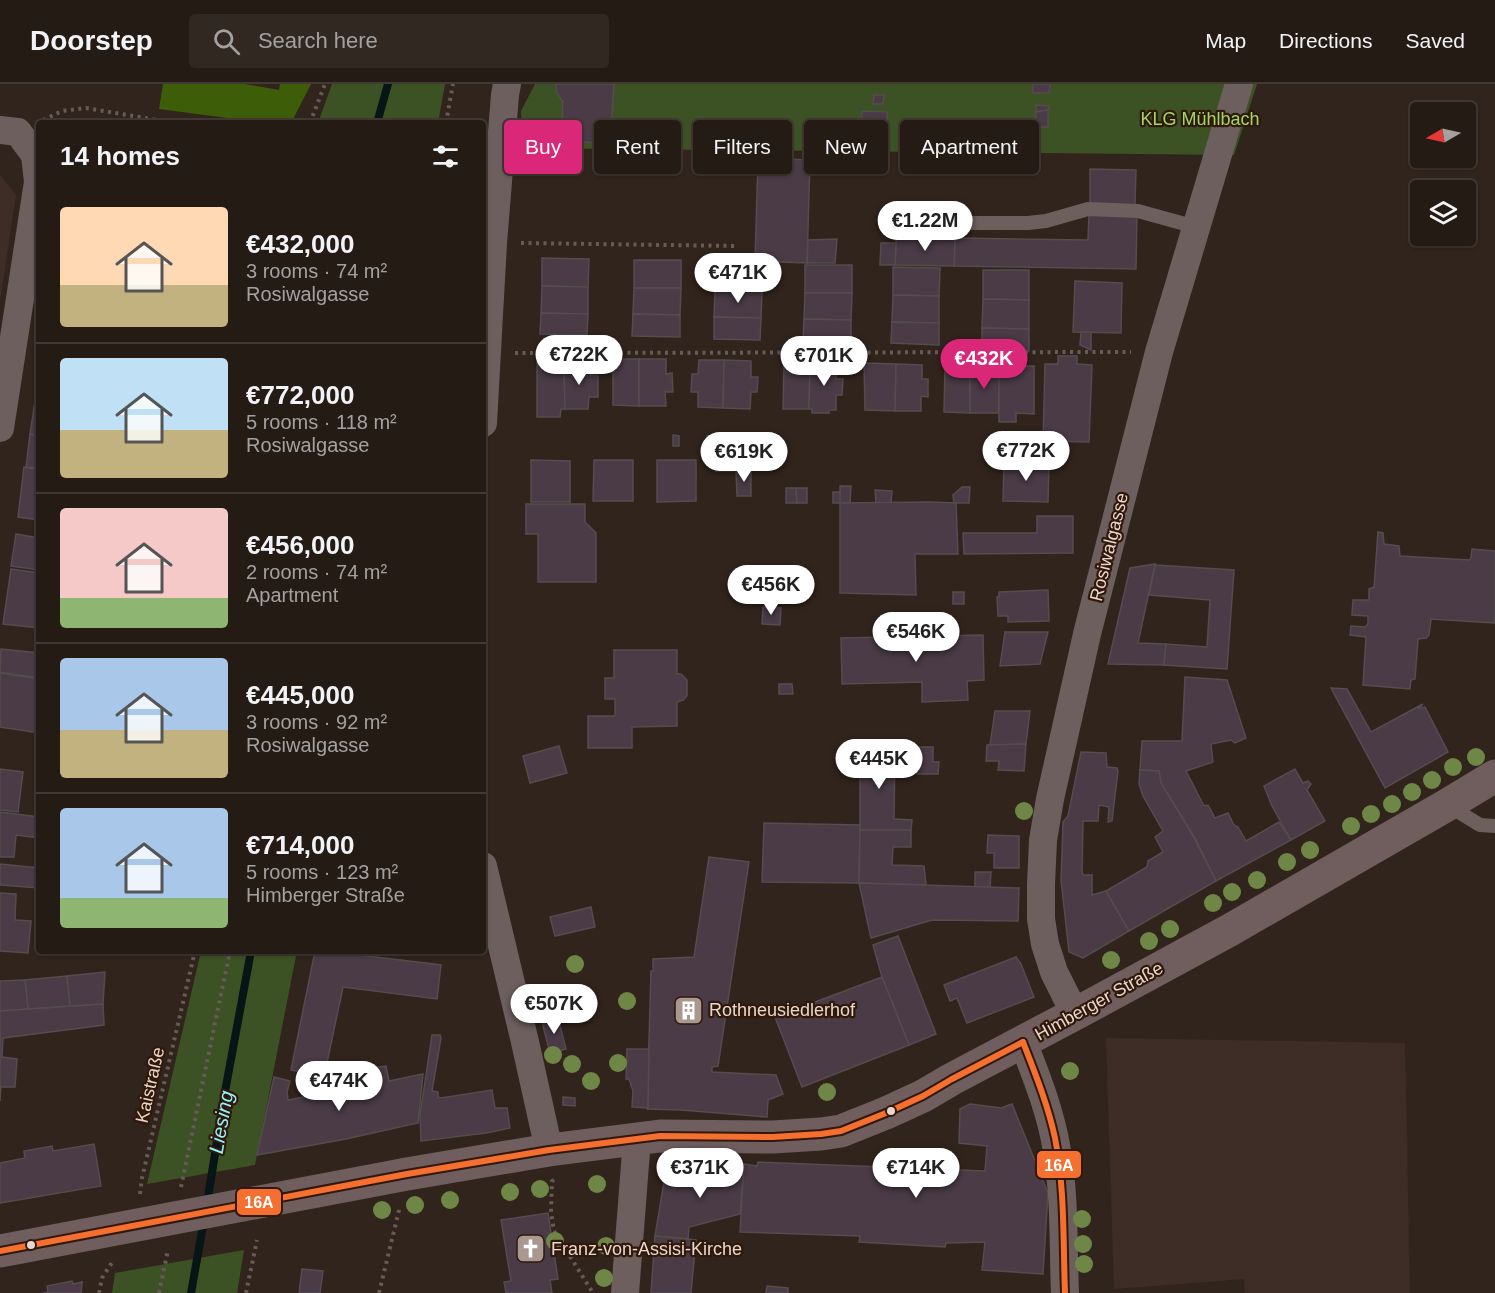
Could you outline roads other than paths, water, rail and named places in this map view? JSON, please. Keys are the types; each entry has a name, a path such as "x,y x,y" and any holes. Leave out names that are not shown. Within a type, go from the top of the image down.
{"main road":[{"name":"Himberger Straße","path":"0,1251 407,1174 549,1150 636,1153 660,1136 772,1137 841,1131 923,1096 1230,930 1495,776"}],"street":[{"path":"486,370 507,84"},
{"name":"Rosiwalgasse","path":"1075,1014 1054,972 1045,944 1041,919 1043,840 1050,799 1087,634 1159,352 1239,84"},
{"path":"9,131 35,155 36,164"},
{"path":"0,428 36,195"},
{"path":"486,879 549,1150"},
{"path":"1023,1042 1042,1090 1057,1149 1062,1191 1065,1293"},
{"path":"626,1293 636,1153"}],"lane":[{"path":"901,223 1028,223 1046,221 1088,209 1138,211 1196,227"},
{"path":"1448,805 1480,825 1495,826"}],"waterway":[{"name":"Liesing","path":"378,120 388,84"},
{"name":"Liesing","path":"207,1204 250,954"},
{"name":"Liesing","path":"191,1293 204,1220"}],"place":[{"name":"Rothneusiedlerhof","path":"688,1010"},
{"name":"Franz-von-Assisi-Kirche","path":"530,1249"}],"park label":[{"name":"KLG Mühlbach","path":"1200,119"}]}
